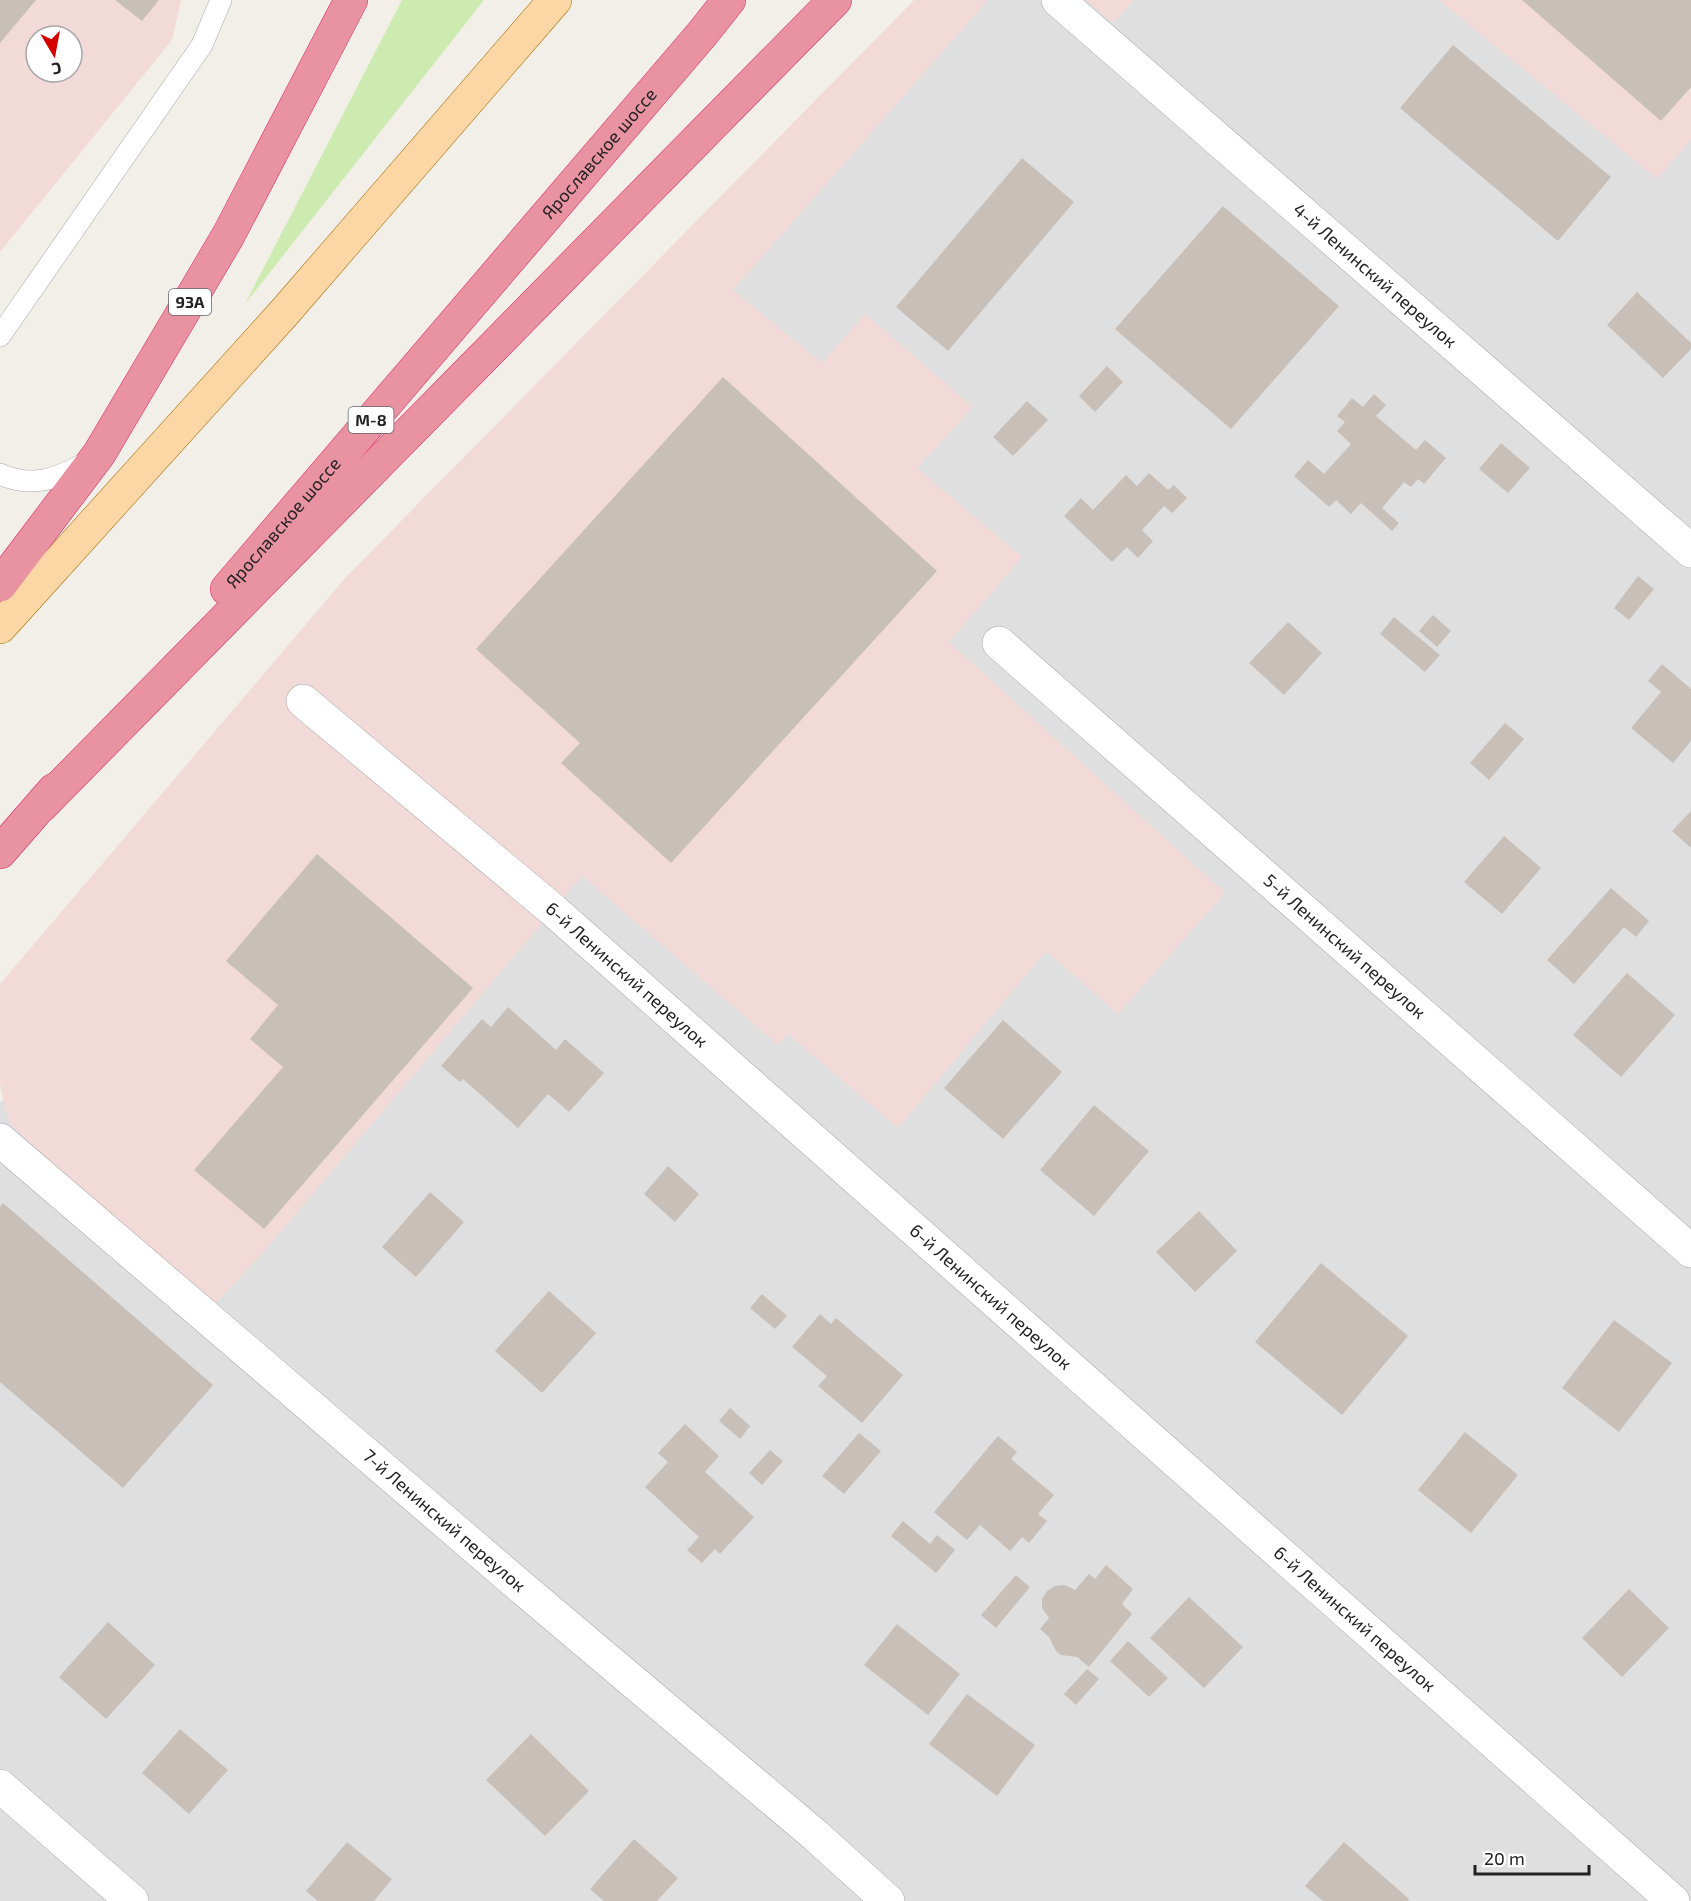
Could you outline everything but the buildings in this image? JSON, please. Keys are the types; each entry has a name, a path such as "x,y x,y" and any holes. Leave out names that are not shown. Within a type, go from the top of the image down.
{"highway":[{"name":"93A","path":"0,585 99,454 228,236 351,0"},
{"name":"Ярославское шоссе","path":"0,852 694,44 729,0"},
{"path":"41,806 834,1"}],"main road":[{"path":"0,627 283,314 555,0"}],"street":[{"name":"4-й Ленинский переулок","path":"1058,0 1691,552"},
{"name":"5-й Ленинский переулок","path":"999,643 1691,1251"},
{"name":"6-й Ленинский переулок","path":"303,700 553,910 1673,1901"},
{"name":"7-й Ленинский переулок","path":"0,1140 527,1592 815,1835 888,1901"},
{"path":"0,1786 132,1901"}],"lane":[{"path":"0,336 202,45 221,0"},
{"path":"0,474 14,481 38,482 77,468 99,454"}],"shaded area":[{"path":"0,0 181,0 172,40 0,252"},
{"path":"914,0 988,0 733,290 822,363 865,314 973,407 917,468 1022,557 949,642 1225,893 1118,1014 1046,951 898,1128 788,1034 778,1045 582,876 262,1254 210,1309 9,1123 0,1084 0,984 347,576"},
{"path":"952,0 1691,0 1691,1901 0,1901 0,1103 243,805"},
{"path":"1085,0 1134,0 1113,23"},
{"path":"1439,0 1691,0 1691,139 1657,179"}],"green space":[{"path":"402,0 484,0 245,304"}]}
